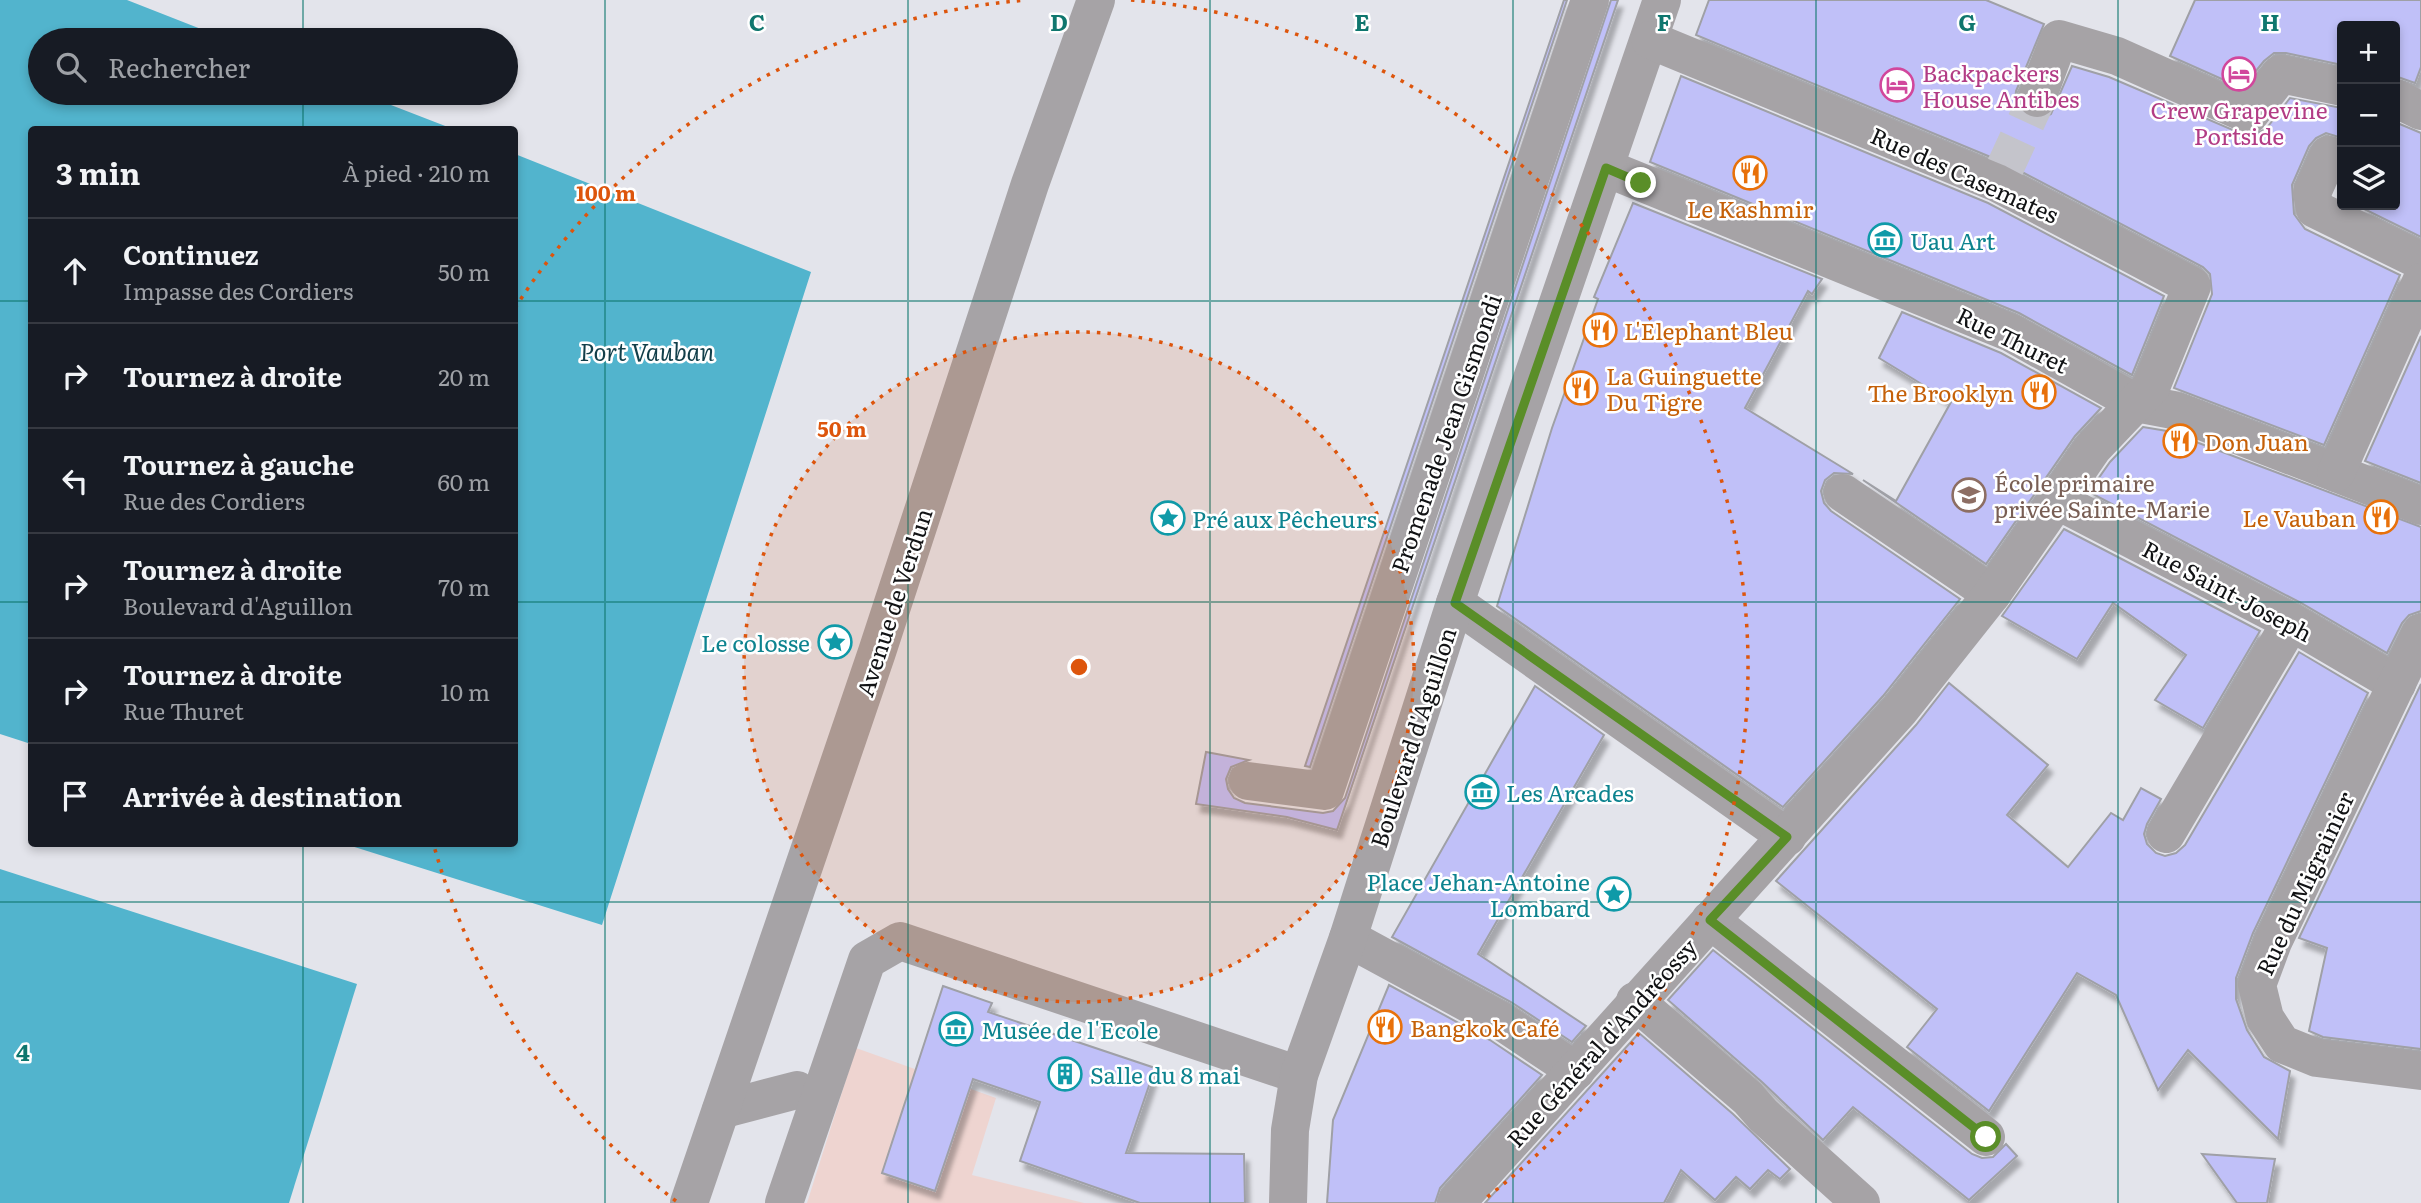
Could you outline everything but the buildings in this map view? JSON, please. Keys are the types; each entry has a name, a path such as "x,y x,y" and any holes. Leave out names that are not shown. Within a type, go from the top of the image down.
{"street":[{"name":"Avenue de Verdun","path":"689,1203 877,652 1030,184 1097,0"},
{"name":"Promenade Jean Gismondi","path":"1248,781 1325,791 1590,0"},
{"name":"Boulevard d'Aguillon","path":"1289,1203 1290,1130 1299,1075 1348,938 1455,603 1662,0"},
{"path":"2037,98 2059,39 2117,56 2249,115 2281,74 2337,86"},
{"name":"Rue des Casemates","path":"1650,40 2000,179 2192,286 2151,387 2136,403"},
{"path":"2400,100 2421,111"},
{"path":"2329,155 2312,193 2315,209 2421,261"},
{"name":"Rue Thuret","path":"1606,168 2011,333 2136,403 2173,410 2421,506"},
{"path":"2336,473 2421,282"},
{"name":"Rue Général d'Andréossy","path":"1456,1203 1576,1071 1635,1001 1900,710 1992,594 2093,448 2136,403"},
{"path":"1843,493 1992,594"},
{"name":"Rue Saint-Joseph","path":"2056,500 2291,622 2397,684"},
{"path":"1455,603 1787,837"},
{"path":"2166,834 2291,622"},
{"name":"Rue du Migrainier","path":"2421,633 2273,942 2257,985 2264,1018 2282,1044 2318,1058 2421,1071"},
{"path":"1710,920 1986,1137"},
{"path":"1348,938 1501,1021 1576,1071"},
{"path":"784,1203 867,960 900,941 1299,1075"},
{"path":"1635,1001 1748,1098 1763,1115 1861,1203"},
{"path":"721,1110 787,1095 797,1090"}],"shaded area":[{"path":"856,1048 996,1098 972,1175 1084,1203 807,1203"}],"water":[{"path":"0,0 127,0 198,28 28,28 28,105 391,105 445,126 28,126 28,743 0,734"},
{"name":"Port Vauban","path":"518,155 811,272 602,925 355,847 518,847"},
{"path":"0,869 357,984 289,1203 0,1203"}],"tunnel":[{"path":"2002,174 2037,98"}],"place":[{"name":"Crew Grapevine Portside","path":"2239,74"},
{"name":"Backpackers House Antibes","path":"1897,85"},
{"name":"Le Kashmir","path":"1750,173"},
{"name":"Uau Art","path":"1885,240"},
{"name":"L'Elephant Bleu","path":"1600,330"},
{"name":"La Guinguette Du Tigre","path":"1581,388"},
{"name":"The Brooklyn","path":"2039,392"},
{"name":"Don Juan","path":"2180,441"},
{"name":"École primaire privée Sainte-Marie","path":"1969,495"},
{"name":"Le Vauban","path":"2381,517"},
{"name":"Pré aux Pêcheurs","path":"1168,518"},
{"name":"Le colosse","path":"835,642"},
{"name":"Les Arcades","path":"1482,792"},
{"name":"Place Jehan-Antoine Lombard","path":"1614,894"},
{"name":"Bangkok Café","path":"1385,1027"},
{"name":"Musée de l'Ecole","path":"956,1029"},
{"name":"Salle du 8 mai","path":"1065,1074"}],"route":[{"path":"1641,183 1606,168 1455,603 1787,837 1710,920 1986,1137"}]}
